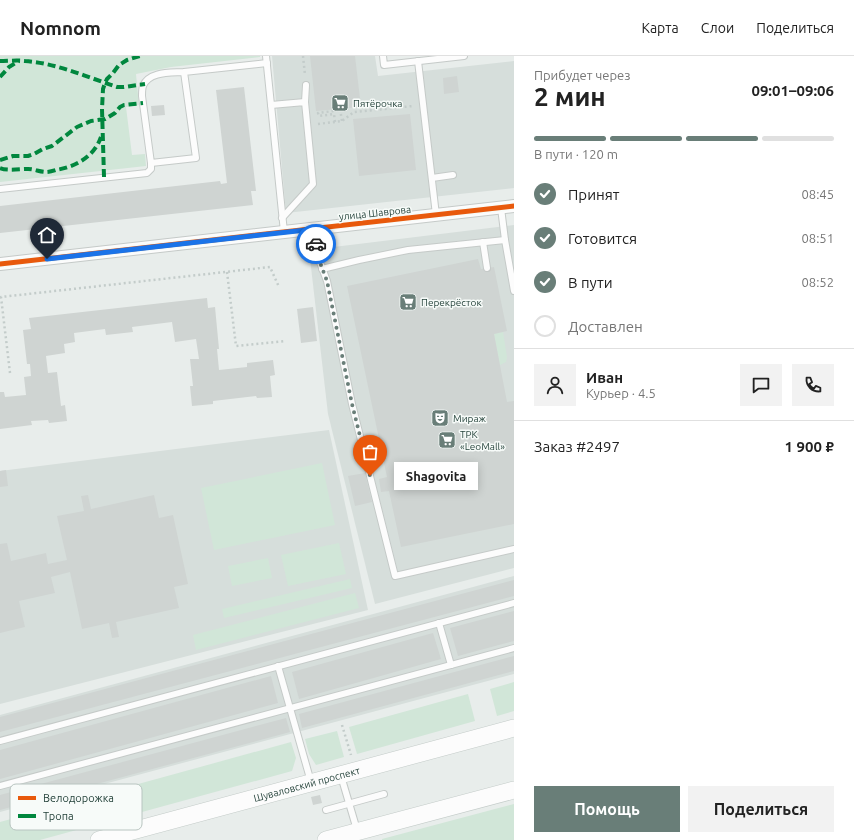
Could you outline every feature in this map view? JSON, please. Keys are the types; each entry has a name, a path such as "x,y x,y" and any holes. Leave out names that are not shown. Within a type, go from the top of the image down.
{"main road":[{"name":"Шуваловский проспект","path":"142,829 514,728"},
{"path":"326,840 514,790"},
{"name":"Шуваловский проспект","path":"99,840 137,830"}],"street":[{"name":"улица Шаврова","path":"0,264 514,206"}],"lane":[{"path":"383,56 384,65 464,56"},
{"path":"0,189 147,173 151,169 151,163 142,96 143,87 148,79 155,75 267,59 284,232"},
{"path":"418,61 436,215"},
{"path":"151,163 196,158 184,72"},
{"path":"282,218 313,184 305,102 306,85"},
{"path":"271,105 305,102"},
{"path":"432,178 454,175"},
{"path":"501,208 514,291"},
{"path":"315,229 318,257 327,281 352,404 395,576 514,549"},
{"path":"322,268 408,250 505,240"},
{"path":"483,242 488,268"},
{"path":"0,741 514,603"},
{"path":"439,623 451,665"},
{"path":"0,786 514,648"},
{"path":"278,666 311,784"},
{"path":"341,776 358,832"},
{"path":"326,810 384,794"}],"path":[{"path":"302,56 306,85"},
{"path":"307,125 342,121 354,112 423,105"},
{"path":"335,122 334,114 319,116 318,112 340,110 342,121"},
{"path":"10,372 1,297 270,267 278,287"},
{"path":"227,272 236,346 285,341"},
{"path":"342,725 351,755"}],"shaded area":[{"path":"272,56 375,56 378,76 514,61 514,188 286,213"},
{"path":"514,225 514,568 375,604 328,414 309,250"},
{"path":"329,430 368,610 0,704 0,471"},
{"path":"514,576 514,674 104,784 10,784 10,809 0,812 0,715"}],"green space":[{"path":"0,56 260,57 171,67 136,74 139,105 126,107 132,155 145,154 146,166 0,182"},
{"path":"503,332 507,357 506,362 500,365 494,334"},
{"path":"322,463 335,525 214,550 201,488"},
{"path":"339,543 346,574 288,586 281,555"},
{"path":"268,558 272,578 232,586 228,566"},
{"path":"350,579 352,588 224,618 222,609"},
{"path":"355,593 359,608 196,650 193,635"},
{"path":"514,682 514,711 497,716 490,689"},
{"path":"468,694 475,721 357,754 349,727"},
{"path":"337,731 344,757 316,765 309,754 305,739"},
{"path":"291,742 296,758 292,771 142,812 142,784 138,784"},
{"path":"514,804 514,840 382,840 382,839"},
{"path":"10,819 10,830 77,830 40,840 0,840 0,822"}],"building":[{"path":"310,56 355,56 361,107 316,111"},
{"path":"457,76 459,92 444,94 443,78"},
{"path":"244,87 256,191 251,191 253,205 0,233 0,206 220,181 221,184 227,183 216,90"},
{"path":"164,105 165,115 152,116 151,106"},
{"path":"410,114 416,170 359,176 353,119"},
{"name":"ТРК «LeoMall»","path":"478,259 481,269 494,267 507,331 494,334 507,402 514,401 514,524 401,547 389,491 381,492 379,479 387,477 347,286"},
{"path":"207,298 208,308 215,307 219,349 217,349 219,370 247,367 247,363 273,360 275,375 270,376 272,397 257,398 256,396 213,401 213,404 192,406 190,386 193,386 190,359 199,359 196,339 175,342 172,322 132,327 133,332 106,335 105,329 74,333 75,342 64,344 65,353 46,356 48,373 57,372 61,406 65,405 67,421 49,423 48,420 31,421 32,425 0,429 0,392 4,392 5,397 26,395 24,377 31,376 30,364 27,364 23,330 31,329 29,318"},
{"path":"313,307 317,341 301,343 297,309"},
{"path":"6,470 8,486 0,487 0,471"},
{"path":"365,473 372,502 355,506 348,476"},
{"path":"88,495 91,509 154,495 159,518 173,515 188,584 174,587 179,608 116,622 119,637 112,638 109,623 82,629 70,572 51,577 55,593 19,601 25,627 0,633 0,544 7,543 11,561 46,553 48,564 67,560 57,516 84,511 81,496"},
{"path":"514,580 514,596 0,732 0,717"},
{"path":"514,611 514,641 458,656 450,628"},
{"path":"433,633 441,659 299,699 292,672"},
{"path":"514,656 514,671 302,728 299,714"},
{"path":"271,676 278,703 0,779 0,750"},
{"path":"286,718 290,732 97,784 41,784"},
{"path":"10,792 10,807 0,810 0,795"},
{"path":"320,795 322,803 313,805 311,797"}],"marked path":[{"path":"104,177 102,109 103,89 107,79 119,65 127,60 140,56"},
{"path":"0,61 22,61 48,64 117,87 145,84"},
{"path":"0,77 9,67 19,61"},
{"path":"0,160 13,156 28,156 34,154 52,146 77,127 91,121 105,119 124,105 143,103"},
{"path":"0,168 10,170 30,169 42,172 63,169 77,164 89,155 94,150 101,137"}],"cycle path":[{"path":"0,264 514,206"}],"way so far":[{"path":"316,244 318,257 327,281 352,404 370,476"}],"place":[{"name":"Пятёрочка","path":"340,103"},
{"name":"Перекрёсток","path":"408,302"},
{"name":"Мираж","path":"440,418"},
{"name":"ТРК «LeoMall»","path":"447,440"},
{"name":"Shagovita","path":"370,476"}],"route":[{"path":"47,259 315,229 316,244"}]}
